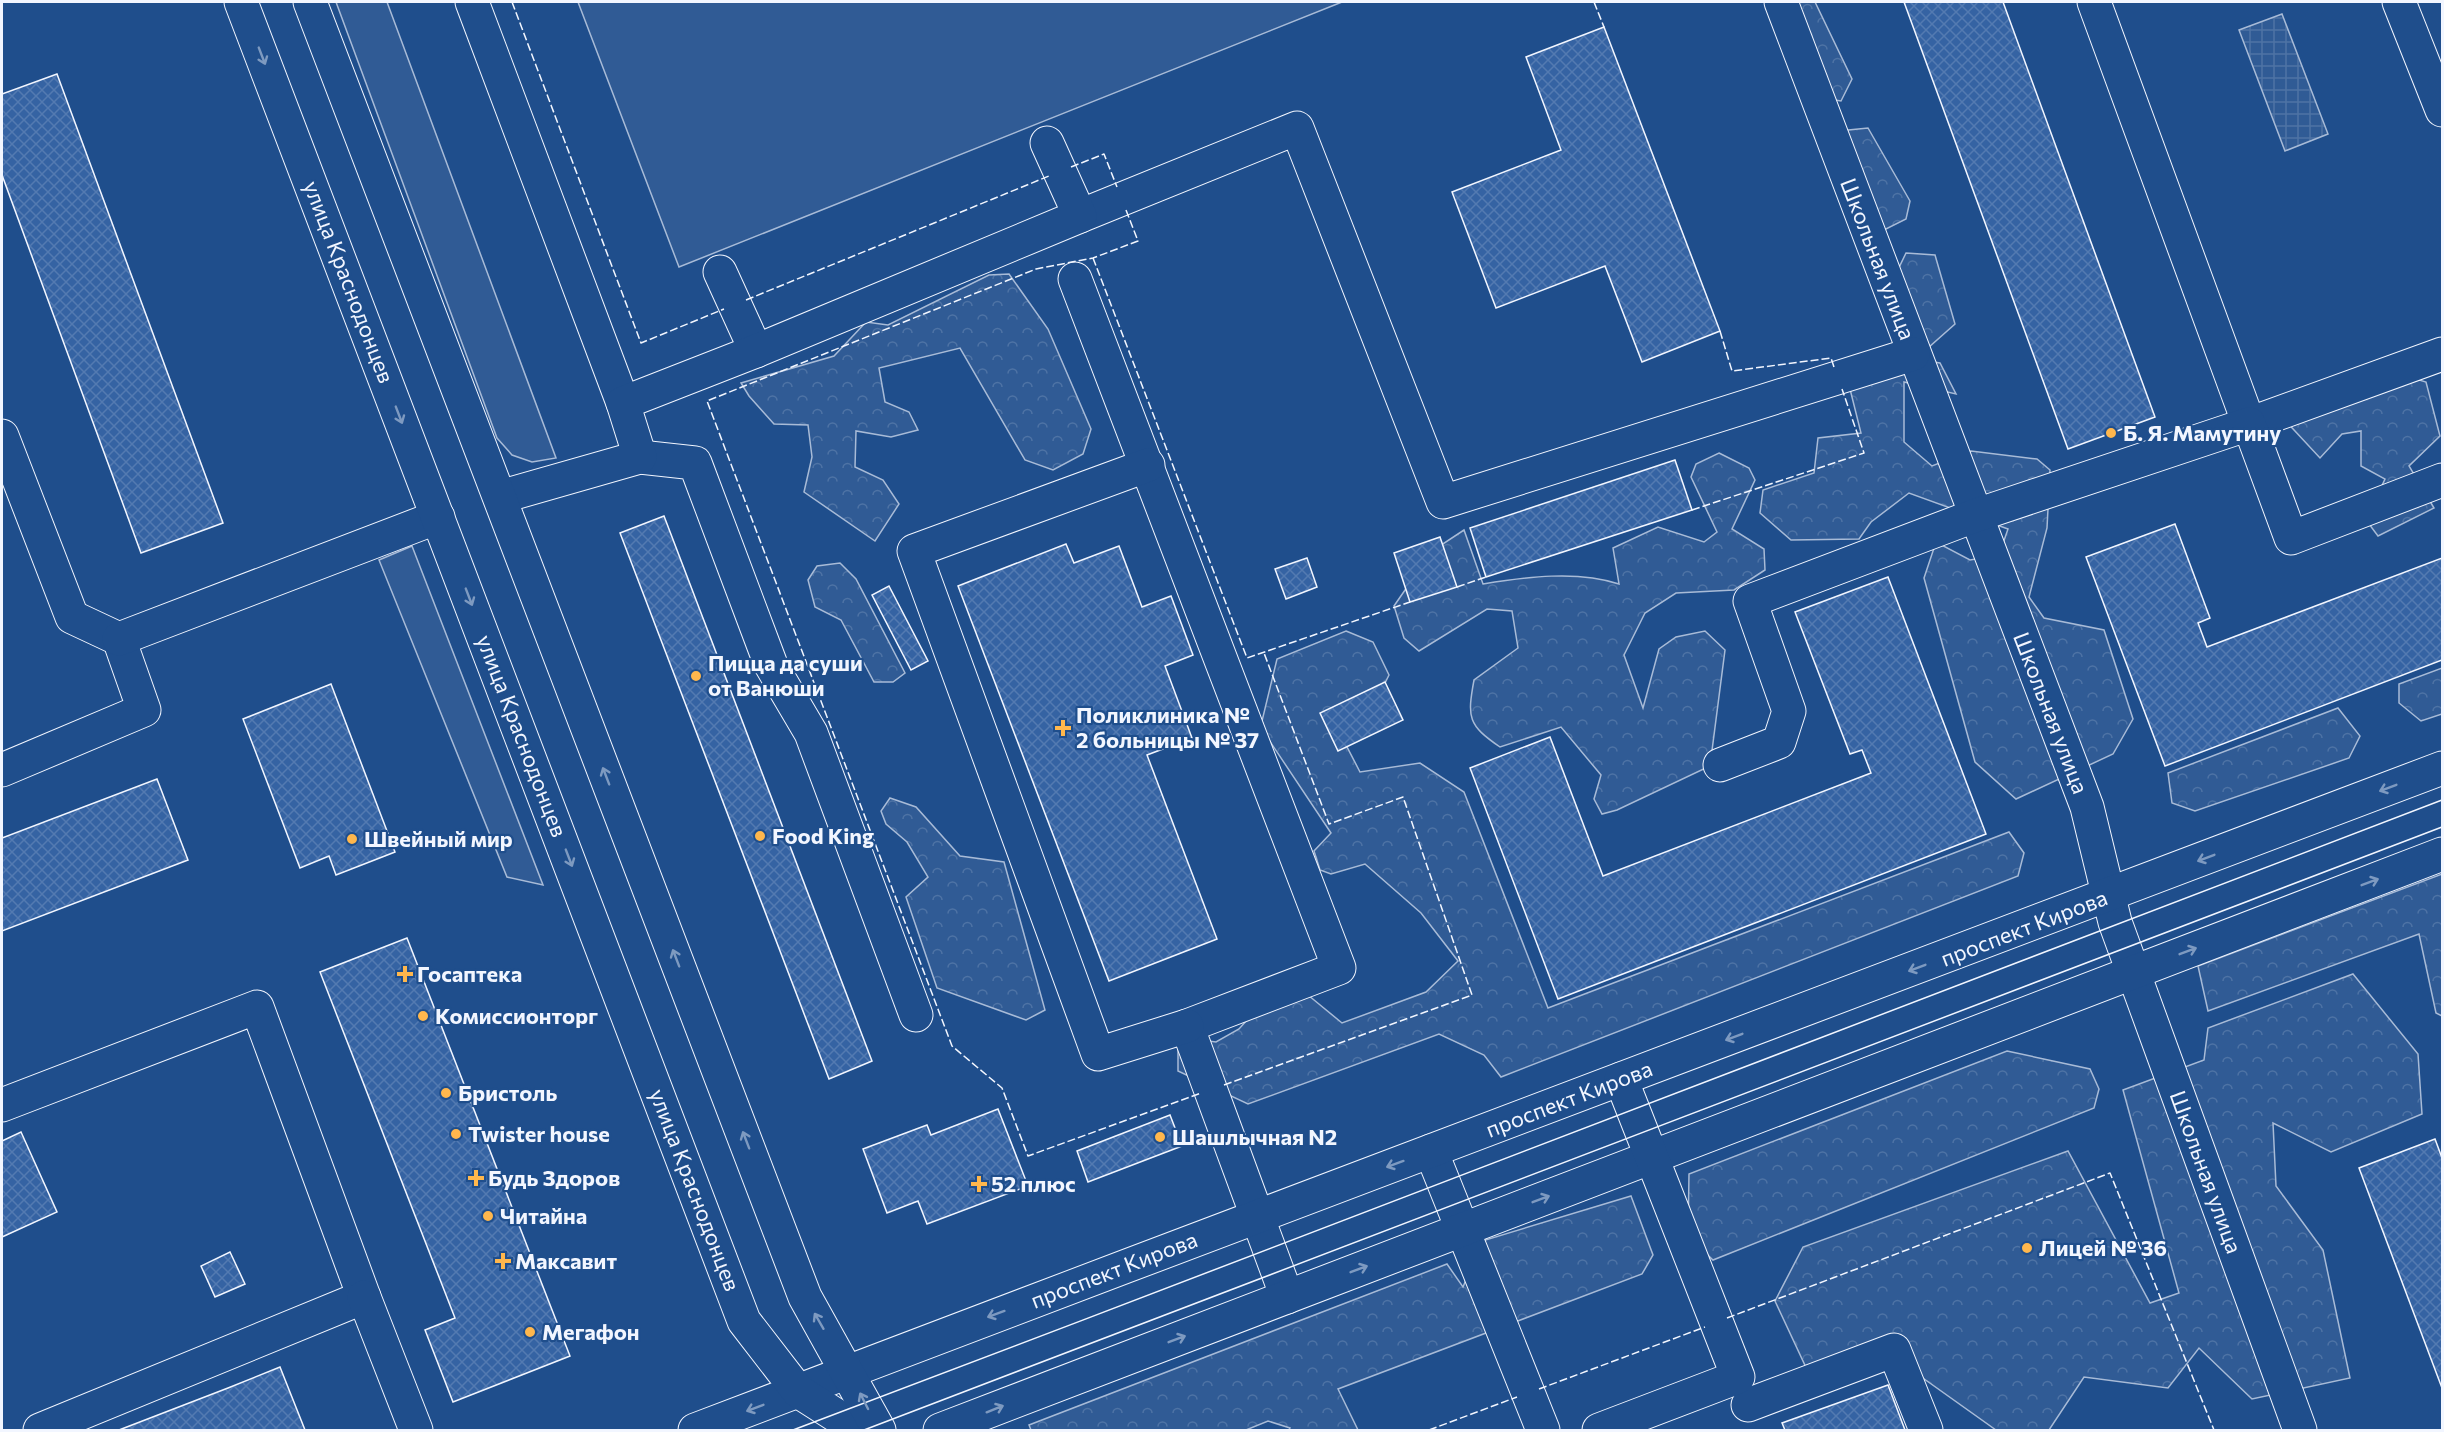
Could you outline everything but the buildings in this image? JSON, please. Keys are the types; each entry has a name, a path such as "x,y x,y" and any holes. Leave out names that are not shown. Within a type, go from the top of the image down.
{"street":[{"name":"улица Краснодонцев","path":"242,2 744,1321 798,1391 859,1431"},
{"path":"310,2 806,1297 849,1371 879,1431"},
{"path":"472,2 623,403 640,457"},
{"name":"Школьная улица","path":"1781,2 1974,516 2087,807 2115,922 2300,1431"},
{"path":"2094,2 2291,538 2442,480"},
{"path":"2399,2 2442,110"},
{"path":"623,403 756,351 1297,128 1443,502 1913,354"},
{"path":"1047,143 1080,216"},
{"path":"720,272 756,351"},
{"path":"1075,279 1148,465 1339,968 1187,1026 1098,1054 914,551 1148,465"},
{"path":"1720,765 1779,742 1789,711 1750,601 1974,516 2249,424 2442,354"},
{"path":"2,436 72,617 119,639 144,710 2,770"},
{"path":"500,497 640,457 695,463 771,665 811,733 916,1015"},
{"path":"119,639 438,517"},
{"name":"проспект Кирова","path":"695,1431 1258,1215 2442,768"},
{"path":"940,1431 2442,854"},
{"path":"2,1105 257,1007 364,1298 416,1431"},
{"path":"1187,1026 1287,1296"},
{"path":"1621,1079 1743,1404"},
{"path":"1431,1151 1543,1431"},
{"path":"40,1431 364,1298"},
{"path":"1599,1431 1743,1404 1894,1350 1926,1431"}],"shaded area":[{"path":"336,2 387,2 556,458 532,462 512,455 497,438"},
{"path":"578,2 1342,2 679,267"},
{"path":"2282,14 2328,134 2285,151 2239,30"},
{"path":"412,546 543,885 507,877 379,560"}],"green space":[{"path":"1786,2 1815,2 1852,79 1841,101 1822,98"},
{"path":"1868,128 1910,201 1906,219 1884,230 1839,131"},
{"path":"1906,253 1935,255 1955,324 1929,347 1892,282"},
{"path":"1009,274 1048,329 1091,429 1083,454 1053,470 1025,460 960,348 879,368 885,402 909,412 918,430 891,437 856,431 855,467 883,480 899,504 875,541 804,492 812,457 808,425 774,424 749,396 741,383 834,356 866,322 888,325 989,275"},
{"path":"1886,355 1940,363 1956,394 1904,382 1904,442 1932,466 1971,451 2037,459 2050,470 2047,528 2029,597 2044,618 2104,630 2133,719 2113,754 2016,799 1975,762 1924,578 1936,542 1970,560 1999,555 2008,529 1909,493 1871,522 1859,539 1791,540 1760,513 1763,490 1814,473 1818,438 1861,433 1849,385"},
{"path":"2393,372 2426,382 2440,436 2409,466 2434,508 2378,536 2366,520 2385,479 2361,466 2361,431 2342,434 2320,458 2280,415"},
{"path":"1719,453 1749,468 1755,480 1732,529 1764,549 1765,570 1734,590 1676,593 1645,613 1624,655 1643,708 1659,649 1676,637 1705,631 1725,650 1710,766 1617,810 1602,814 1594,799 1601,775 1561,727 1500,747 1481,733 1472,720 1471,703 1474,680 1518,648 1512,611 1487,609 1419,651 1404,638 1394,606 1432,551 1464,530 1483,584 1534,577 1569,576 1619,584 1613,548 1658,527 1704,542 1717,532 1691,477 1696,464"},
{"path":"840,563 856,579 905,673 893,682 874,682 841,620 815,607 808,580 817,566"},
{"path":"1346,631 1373,642 1389,675 1381,691 1330,714 1360,772 1420,763 1464,792 1548,1008 2009,832 2024,853 2018,876 1501,1077 1484,1055 1439,1034 1248,1104 1178,1071 1178,1037 1216,1042 1239,1029 1248,1019 1308,995 1342,1023 1426,992 1458,961 1421,913 1365,864 1331,874 1320,870 1314,851 1331,833 1267,737 1262,721 1277,659"},
{"path":"2442,668 2442,714 2421,721 2399,703 2399,684"},
{"path":"2338,708 2360,736 2349,758 2195,811 2172,803 2168,773"},
{"path":"890,798 916,807 960,856 1004,862 1045,1010 1026,1020 937,988 906,897 928,877 907,842 886,824 881,811"},
{"path":"2442,874 2442,1016 2436,1013 2419,934 2208,1011 2198,966"},
{"path":"2353,974 2418,1054 2422,1114 2331,1152 2273,1123 2276,1186 2323,1250 2350,1378 2252,1399 2199,1348 2168,1388 2084,1377 2049,1430 1996,1430 1882,1349 1810,1376 1775,1301 1803,1247 2068,1151 2150,1303 2179,1293 2123,1090 2204,1060 2208,1028"},
{"path":"2007,1051 2090,1069 2099,1089 2094,1108 1713,1260 1688,1236 1689,1174"},
{"path":"1631,1196 1653,1255 1642,1274 1338,1389 1358,1430 1289,1430 1290,1428 1268,1421 1246,1430 1031,1430 1029,1425 1447,1264 1463,1287 1482,1241"}],"tram line":[{"path":"793,1430 2442,800"},
{"path":"864,1430 2442,827"}],"fence":[{"path":"512,2 641,343 724,309"},
{"path":"1594,2 1604,27"},
{"path":"1071,167 1104,154 1117,187"},
{"path":"746,300 1049,176"},
{"path":"1126,210 1138,241 1093,258 1036,269 707,401 952,1046 1002,1088 1028,1156 1201,1093"},
{"path":"1093,258 1247,658 1410,602"},
{"path":"1720,331 1732,371 1831,358 1834,367"},
{"path":"1692,510 1864,453 1842,389"},
{"path":"1457,587 1486,577"},
{"path":"1224,1085 1472,995 1403,797 1329,824 1264,653"},
{"path":"1727,1318 2110,1173 2214,1430"},
{"path":"1539,1389 1705,1327"},
{"path":"1429,1430 1517,1397"}],"place":[{"name":"Б. Я. Мамутину","path":"2111,433"},
{"name":"Пицца да суши от Ванюши","path":"696,676"},
{"name":"Поликлиника № 2 больницы № 37","path":"1063,728"},
{"name":"Food King","path":"760,836"},
{"name":"Швейный мир","path":"352,839"},
{"name":"Госаптека","path":"405,974"},
{"name":"Комиссионторг","path":"423,1016"},
{"name":"Бристоль","path":"446,1093"},
{"name":"Twister house","path":"456,1134"},
{"name":"Шашлычная N2","path":"1160,1137"},
{"name":"Будь Здоров","path":"476,1178"},
{"name":"52 плюс","path":"979,1184"},
{"name":"Читайна","path":"488,1216"},
{"name":"Лицей № 36","path":"2027,1248"},
{"name":"Максавит","path":"503,1261"},
{"name":"Мегафон","path":"530,1332"}]}
